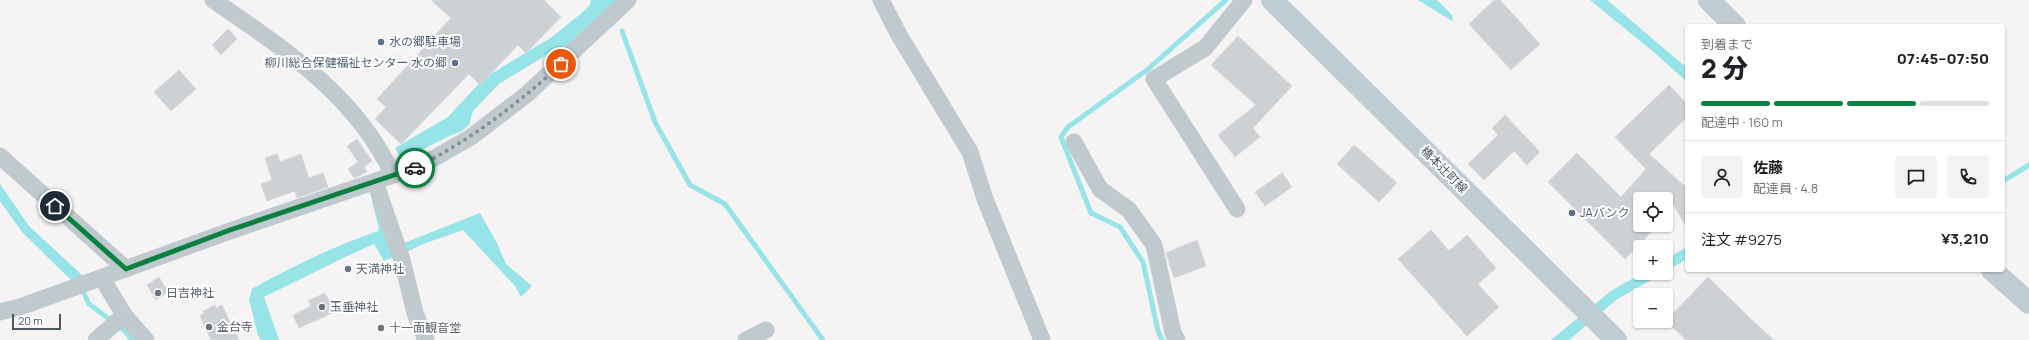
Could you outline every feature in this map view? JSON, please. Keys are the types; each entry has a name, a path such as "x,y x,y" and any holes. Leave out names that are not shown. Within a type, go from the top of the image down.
{"main road":[{"name":"橋本辻町線","path":"1272,0 1616,340"},
{"path":"1709,0 1733,24"},
{"path":"1994,272 2029,303"}],"street":[{"path":"213,0 290,54 319,78 361,122 382,153 393,175"},
{"path":"0,312 71,289 230,230 412,169 449,150 500,116 551,74 628,0"},
{"path":"882,0 899,35 970,152 985,199 1042,340"},
{"path":"1237,209 1154,79 1205,48 1244,0"},
{"path":"1074,142 1100,189 1129,210 1154,245 1173,333 1177,340"},
{"path":"0,156 126,269"},
{"path":"375,182 402,260 415,313 426,340"},
{"path":"95,280 119,320 146,340"},
{"path":"96,340 119,320"},
{"path":"746,340 766,330"}],"water":[{"path":"591,0 616,0 565,49 548,54 499,84 473,111 469,125 460,132 402,160 395,148 448,117 484,78 552,37 584,11 590,5"},
{"path":"1418,0 1437,0 1452,15 1452,21"},
{"path":"1590,0 1607,0 1685,66 1685,80 1656,54"},
{"path":"0,184 29,226 83,276 71,280 22,232 0,201"},
{"path":"372,202 379,205 404,243 480,213 497,243 506,264 532,286 521,297 515,286 463,230 423,244 384,261 374,244 264,297 279,340 261,340 258,335 249,300 252,289 314,257 378,231 379,228"},
{"path":"1685,248 1685,260 1673,267 1673,255"},
{"path":"1633,278 1633,280 1651,280 1637,288 1633,288 1633,290 1616,300 1569,340 1551,340 1611,291"}],"building":[{"name":"柳川総合保健福祉センター 水の郷","path":"431,0 544,0 561,17 526,53 518,45 480,85 469,74 401,144 375,119 386,107 377,99 451,18"},
{"path":"1494,0 1500,0 1540,44 1511,70 1469,24"},
{"path":"228,29 237,39 221,55 212,45"},
{"path":"1238,36 1292,86 1253,128 1260,137 1235,157 1218,135 1256,105 1211,65"},
{"path":"179,70 196,89 171,111 154,92"},
{"path":"1669,85 1685,102 1685,119 1649,154 1685,186 1685,225 1673,204 1673,192 1633,192 1633,232 1651,232 1643,240 1633,240 1633,251 1625,259 1548,182 1577,153 1621,197 1646,169 1615,137"},
{"path":"1505,115 1540,152 1527,165 1514,151 1484,180 1468,164 1498,135 1492,128"},
{"path":"357,139 372,161 364,167 367,172 354,178 348,169 358,162 347,146"},
{"path":"1354,145 1397,183 1379,202 1337,164"},
{"path":"277,154 280,162 301,154 309,178 323,173 328,187 297,198 295,191 267,201 261,184 272,180 265,158"},
{"path":"1282,173 1292,187 1265,206 1255,192"},
{"path":"1431,230 1449,251 1467,235 1496,268 1478,284 1499,307 1467,336 1398,259"},
{"path":"1197,240 1206,266 1174,278 1166,253"},
{"path":"159,277 168,292 156,300 147,285"},
{"path":"1708,277 1774,340 1686,340 1673,328 1673,314"},
{"path":"325,293 335,312 299,328 293,315 311,306 308,301"},
{"path":"215,305 216,308 222,305 239,340 211,340 200,316 204,313 203,311"}],"waterway":[{"path":"1162,340 1158,331 1143,262 1120,227 1091,213 1061,137 1068,127 1147,70 1226,0"},
{"path":"622,31 655,122 690,185 725,204 823,340"},
{"path":"2005,180 2029,165"},
{"path":"81,287 89,304 124,330 132,340"}],"way so far":[{"path":"415,168 449,150 500,116 561,64"}],"place":[{"name":"水の郷駐車場","path":"381,42"},
{"name":"柳川総合保健福祉センター 水の郷","path":"455,63"},
{"name":"JAバンク","path":"1572,213"},
{"name":"天満神社","path":"348,269"},
{"name":"日吉神社","path":"158,293"},
{"name":"玉垂神社","path":"322,307"},
{"name":"金台寺","path":"209,327"},
{"name":"十一面観音堂","path":"381,328"}],"route":[{"path":"55,206 126,269 230,230 415,168"}]}
